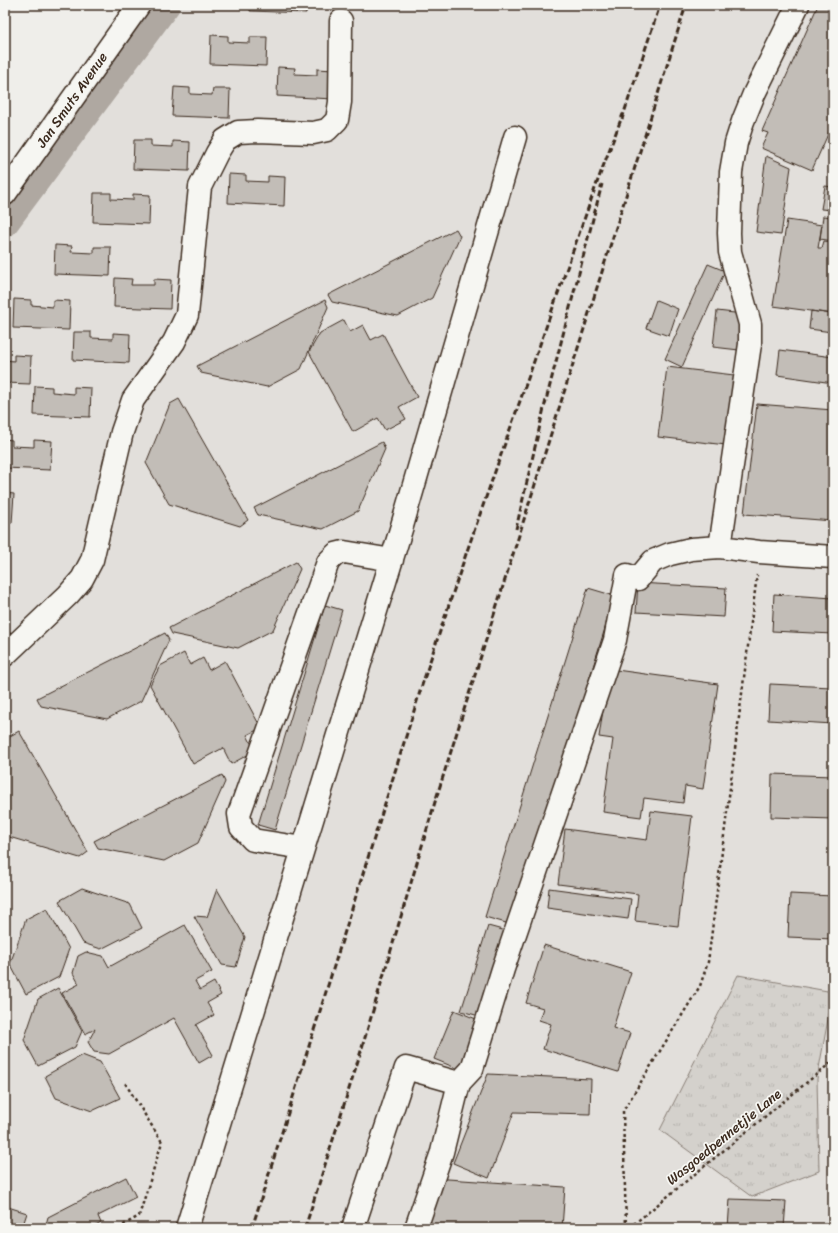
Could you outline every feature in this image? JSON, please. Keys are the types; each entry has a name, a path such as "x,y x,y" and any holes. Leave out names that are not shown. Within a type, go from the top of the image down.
{"street":[{"name":"Jan Smuts Avenue","path":"5,194 139,5"},
{"path":"720,547 750,344 750,324 730,252 728,233 731,172 736,142 743,120 754,94 798,5"},
{"path":"9,645 78,584 92,560 122,432 133,400 174,342 187,315 200,187 217,153 226,140 238,132 257,131 313,133 327,130 337,120 340,102 341,21"},
{"path":"187,1228 392,560 515,137"},
{"path":"416,1228 442,1152 459,1083 472,1069 503,969 615,640 627,575 638,579 653,561 670,554 691,549 720,547 759,552 833,557"},
{"path":"303,848 253,840 241,827 239,814 328,562 336,554 344,552 392,560"},
{"path":"353,1228 406,1068 459,1083"}],"path":[{"path":"627,1228 623,1112 700,986 708,962 759,552"},
{"name":"Wasgoedpennetjie Lane","path":"627,1228 833,1061"},
{"path":"118,1228 139,1216 162,1142 125,1083"}],"shaded area":[{"path":"178,5 833,5 833,1228 5,1228 5,243"}],"green space":[{"path":"738,975 833,992 817,1079 819,1171 752,1197 660,1130"}],"building":[{"path":"250,5 307,5 306,13 250,11"},
{"path":"818,5 833,5 833,123 812,170 761,148 768,133 762,131"},
{"path":"211,35 228,36 228,42 250,43 250,37 267,37 266,66 210,64"},
{"path":"278,67 295,68 294,74 317,75 317,69 334,70 333,99 277,96"},
{"path":"174,87 190,88 190,94 212,95 213,89 230,89 229,118 172,116"},
{"path":"134,140 151,140 151,146 173,147 173,141 190,142 189,171 133,169"},
{"path":"766,156 791,167 781,235 756,232"},
{"path":"229,174 246,175 246,181 268,182 268,176 285,177 284,206 228,203"},
{"path":"825,186 833,187 833,210 821,209"},
{"path":"94,193 111,193 111,199 133,200 133,194 150,195 149,224 93,222"},
{"path":"823,216 833,217 833,241 820,239"},
{"path":"787,220 822,225 818,248 822,248 824,241 833,242 833,314 773,306"},
{"path":"456,229 460,236 432,298 398,316 332,302 328,295"},
{"path":"55,245 72,246 71,252 94,253 94,247 111,247 110,276 54,274"},
{"path":"708,264 725,271 682,367 665,359"},
{"path":"115,278 132,279 131,285 154,285 154,279 171,280 170,309 114,307"},
{"path":"14,299 31,300 31,305 53,307 53,300 70,301 69,330 13,328"},
{"path":"325,300 328,307 301,369 267,387 201,373 197,366"},
{"path":"656,300 678,309 669,336 646,328"},
{"path":"717,311 743,314 739,350 713,347"},
{"path":"811,311 833,314 832,332 809,329"},
{"path":"344,320 350,332 363,325 371,340 383,334 417,397 399,407 406,419 385,430 378,418 353,432 309,352 320,333"},
{"path":"74,332 91,332 91,338 113,339 113,333 130,334 129,363 73,360"},
{"path":"780,350 833,357 833,383 777,375"},
{"path":"14,355 31,356 30,384 5,383 5,360 14,361"},
{"path":"667,367 734,375 726,445 658,437"},
{"path":"35,386 52,387 52,392 74,394 74,387 91,388 90,417 34,415"},
{"path":"179,399 248,520 240,526 169,504 146,463 170,404"},
{"path":"757,404 833,410 833,521 744,514"},
{"path":"5,439 12,440 12,446 34,447 34,440 52,441 50,470 5,468"},
{"path":"382,442 385,449 358,511 323,529 258,515 254,508"},
{"path":"5,493 14,494 12,523 5,522"},
{"path":"296,562 300,569 273,630 238,648 172,634 169,628"},
{"path":"638,583 726,588 724,617 636,612"},
{"path":"588,588 615,596 513,925 485,917"},
{"path":"774,594 833,598 833,634 772,631"},
{"path":"325,605 342,610 275,830 258,825"},
{"path":"165,633 169,640 141,701 107,719 41,706 37,698"},
{"path":"833,647 833,724 768,720 770,684 831,687"},
{"path":"184,653 190,665 203,658 209,670 225,661 261,728 247,735 255,751 231,764 223,748 193,764 150,685 160,666"},
{"path":"609,669 718,684 703,789 685,786 683,803 644,798 641,817 603,812 613,739 599,737"},
{"path":"19,731 88,852 80,858 9,837 5,830 5,749 10,736"},
{"path":"772,774 833,776 833,819 771,817"},
{"path":"222,775 225,782 198,843 164,861 98,848 94,841"},
{"path":"651,811 692,816 678,926 635,921 638,894 558,884 565,829 647,840"},
{"path":"82,888 130,904 142,928 101,949 83,943 59,901"},
{"path":"549,888 631,899 628,919 547,908"},
{"path":"217,889 245,937 236,967 222,965 194,916 207,917"},
{"path":"790,894 833,896 833,939 788,937"},
{"path":"47,908 69,949 59,977 26,994 10,964 26,919"},
{"path":"185,925 212,972 195,981 200,990 214,982 221,995 207,1003 214,1015 196,1025 213,1055 199,1063 174,1018 109,1054 94,1052 88,1042 95,1029 85,1034 62,993 79,984 73,973 78,956 86,952 103,956 109,967"},
{"path":"488,926 510,932 483,1017 461,1011"},
{"path":"544,945 631,972 613,1028 630,1033 618,1072 543,1049 551,1024 539,1020 543,1008 526,1003"},
{"path":"58,988 82,1031 75,1047 38,1066 24,1040 38,999"},
{"path":"454,1010 481,1021 461,1070 434,1059"},
{"path":"82,1055 100,1062 120,1098 92,1111 56,1098 45,1076"},
{"path":"488,1074 591,1079 590,1114 514,1112 489,1178 453,1163"},
{"path":"126,1177 136,1197 98,1216 101,1223 92,1228 45,1228 48,1217"},
{"path":"433,1178 565,1187 562,1228 430,1228"},
{"path":"730,1199 786,1201 784,1228 728,1228"},
{"path":"5,1206 27,1213 23,1225 32,1228 5,1228"}],"waterway":[{"path":"5,225 168,5"}],"railway":[{"path":"622,119 660,5"},
{"path":"305,1228 361,1051 435,802 686,5"},
{"path":"252,1228 423,682 467,551 598,180 623,114"},
{"path":"516,529 544,408 602,184"}]}
